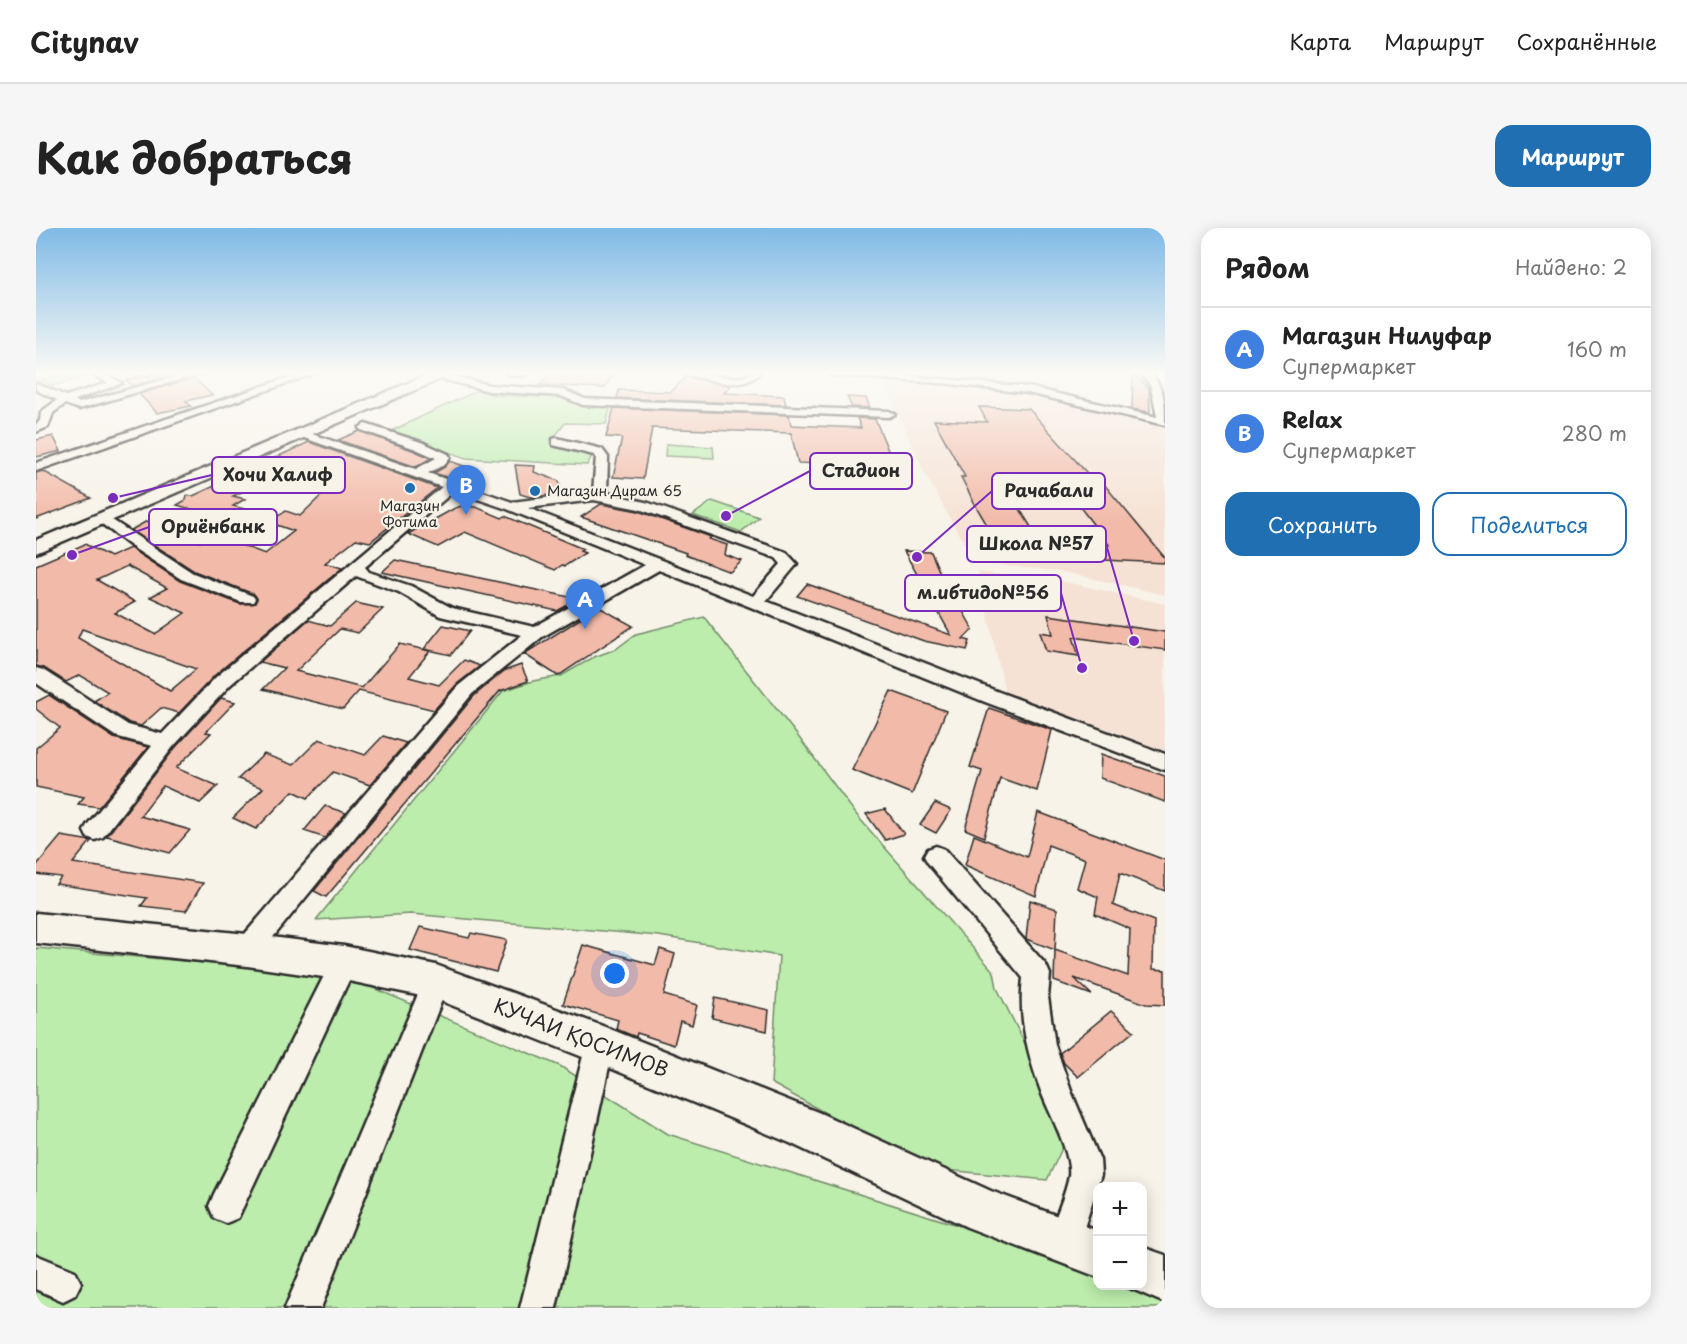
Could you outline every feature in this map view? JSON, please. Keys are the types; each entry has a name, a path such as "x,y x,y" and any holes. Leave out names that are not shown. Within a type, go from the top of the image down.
{"main road":[{"path":"36,536 315,422"},
{"path":"36,547 325,422"},
{"name":"КУЧАИ ҚОСИМОВ","path":"36,928 247,950 344,963 436,982 600,1044 805,1128 982,1210 1081,1247"},
{"path":"1147,1272 1165,1279"}],"street":[{"path":"36,466 161,422"},
{"path":"365,428 420,446 444,457 440,462 418,473"},
{"path":"299,434 512,506 992,697 1165,762"},
{"path":"512,506 600,494 602,457 598,452 558,442"},
{"path":"95,831 166,742 223,681 451,486"},
{"path":"594,496 644,506 781,555 789,564 755,603"},
{"path":"103,518 140,546 187,576 247,599"},
{"path":"247,950 465,690 536,633 658,564"},
{"path":"357,567 363,575 405,589 446,612 536,633"},
{"path":"36,674 122,731 166,742"},
{"path":"936,856 1037,974 1033,994 1034,1012 1042,1051 1084,1160 1081,1247"},
{"path":"226,1206 344,963"},
{"path":"303,1308 436,982"},
{"path":"538,1308 600,1044"}],"shaded area":[{"path":"902,422 1165,424 1165,595 1059,571 975,563 923,470"},
{"path":"978,572 1065,582 1165,604 1165,751 1005,692"}],"green space":[{"path":"409,422 606,422 565,423 550,443 593,454 587,465 466,458 389,432"},
{"path":"666,444 713,447 714,458 665,456"},
{"path":"712,501 759,517 741,532 693,515"},
{"path":"704,617 859,818 994,972 997,988 1025,1044 1065,1142 1047,1180 936,1169 885,1146 771,1083 779,956 659,936 411,914 316,920 503,691 533,681 561,676 594,657 616,649 636,634"},
{"path":"36,948 342,975 560,1066 668,1134 1093,1268 1093,1290 1147,1290 1147,1287 1165,1290 1165,1308 36,1308"}],"building":[{"path":"610,422 790,422 791,425 861,428 859,422 876,422 895,467 798,463 791,433 652,428 643,479 613,477 622,438 606,437"},
{"path":"935,422 1041,422 1096,483 1103,483 1165,558 1165,563 1042,557 1044,560 1012,559 1010,556 1005,556 961,477 965,477","holes":["1009,491 1070,494 1109,545 1040,542"]},
{"path":"359,431 431,458 416,467 338,440"},
{"path":"53,436 61,451 36,457 36,440"},
{"path":"309,442 437,488 370,542 356,539 325,563 342,568 215,675 179,713 161,708 141,726 129,723 94,701 108,692 80,675 66,682 44,668 36,666 36,565 85,544 110,557 130,548 180,581 240,604 255,603 257,598 254,594 194,571 131,530 147,521 200,542 233,521 177,505 186,500 187,495 193,496","holes":["278,475 328,489 300,516 286,511 268,522 294,531 265,554 228,540 267,515 233,506 245,499 233,496","127,566 167,588 150,597 185,613 155,634 115,613 135,602 97,580","82,629 196,669 170,691 78,638"]},
{"path":"450,461 464,466 450,478 434,473 445,467"},
{"path":"515,465 535,466 534,472 559,481 562,494 530,497 520,494"},
{"path":"43,471 91,498 36,519 36,473"},
{"path":"601,504 638,511 711,537 709,539 727,545 725,555 742,561 730,572 685,555 686,553 581,517"},
{"path":"462,506 476,507 502,518 505,516 583,549 580,551 585,553 555,570 465,532 438,547 408,534"},
{"path":"904,551 931,552 943,580 973,629 963,639 970,641 967,650 924,641 797,596 807,584 951,635"},
{"path":"395,560 579,599 557,611 382,572"},
{"path":"356,603 383,609 358,633 340,629 296,671 362,688 400,644 430,651 409,677 439,685 464,660 480,666 457,684 434,710 359,691 343,709 263,689 284,668 260,662 308,620 330,626"},
{"path":"599,607 633,626 558,676 524,654"},
{"path":"1048,615 1165,632 1165,650 1073,637 1079,656 1046,651 1040,632 1053,634"},
{"path":"443,625 470,631 451,655 424,649"},
{"path":"521,665 528,681 500,691 326,897 314,891 474,696 504,671"},
{"path":"891,691 946,711 912,794 852,770"},
{"path":"49,695 114,738 148,747 99,807 78,804 84,797 36,787 36,748 60,728 36,709 36,702"},
{"path":"221,698 235,702 206,732 211,733 176,768 218,786 200,803 163,786 140,816 190,830 170,853 107,836 175,748"},
{"path":"989,708 1052,730 1037,791 1000,778 984,837 965,829 982,771 970,767"},
{"path":"383,736 406,743 370,785 333,772 308,798 293,791 256,829 233,818 263,788 238,779 264,754 293,765 319,739 365,755"},
{"path":"1101,754 1165,776 1165,802 1100,778"},
{"path":"935,803 951,810 936,833 920,825"},
{"path":"325,806 346,813 325,838 304,831"},
{"path":"885,809 904,834 885,840 866,814"},
{"path":"1038,812 1165,860 1165,891 1120,873 1113,905 1154,921 1153,969 1165,970 1165,1005 1146,1004 1074,978 1092,995 1054,981 1055,950 1128,976 1130,929 1095,914 1098,897 1077,888 1085,859 1048,845 1036,896 965,865 974,835 1027,857"},
{"path":"61,836 91,841 73,863 203,883 186,911 141,906 147,898 56,884 61,877 36,874 36,866"},
{"path":"1030,900 1057,909 1055,950 1026,939"},
{"path":"420,927 469,938 471,933 507,940 496,972 410,950"},
{"path":"583,945 655,965 660,949 675,954 664,995 697,1005 692,1025 680,1021 674,1045 637,1033 636,1037 616,1029 618,1020 563,1004"},
{"path":"715,998 769,1010 767,1031 712,1018"},
{"path":"1111,1011 1134,1031 1078,1077 1064,1063 1060,1053"}],"place":[{"name":"Магазин Фотима","path":"410,488"},
{"name":"Магазин Дирам 65","path":"535,491"},
{"name":"Хочи Халиф","path":"113,498"},
{"name":"Relax","path":"466,515"},
{"name":"Стадион","path":"726,516"},
{"name":"Ориёнбанк","path":"72,555"},
{"name":"Рачабали","path":"917,557"},
{"name":"Магазин Нилуфар","path":"585,629"},
{"name":"Школа №57","path":"1134,641"},
{"name":"м.ибтидо№56","path":"1082,668"}]}
